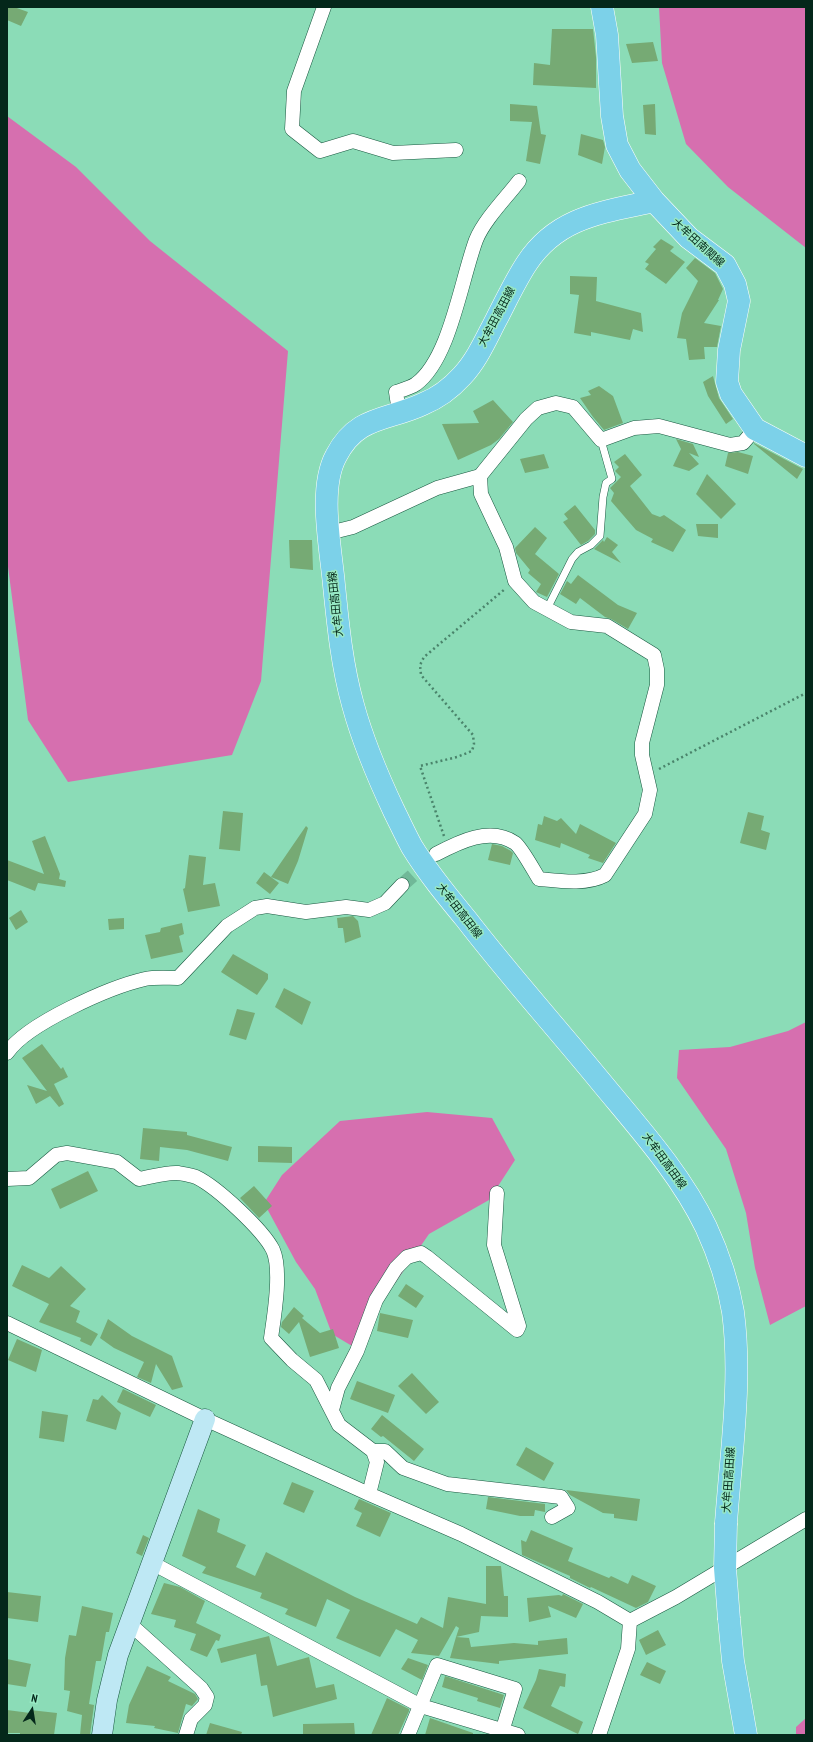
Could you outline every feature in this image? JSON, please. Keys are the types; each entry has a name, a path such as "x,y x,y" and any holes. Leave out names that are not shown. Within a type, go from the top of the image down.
{"main road":[{"name":"大牟田南関線","path":"602,7 607,35 612,116 617,145 630,170 654,201 689,238 725,266 735,284 739,301 729,350 727,382 731,394 756,429 806,456"},
{"name":"大牟田高田線","path":"654,201 592,215 567,225 546,240 528,262 475,359 461,377 441,394 421,405 366,423 348,437 334,459 328,486 327,505 340,645 352,704 376,774 412,847 440,887 491,951 639,1127 682,1185 705,1226 724,1271 732,1309 736,1349 735,1390 726,1522 725,1568 728,1619 733,1660 746,1735"}],"street":[{"path":"324,7 294,91 292,129 320,151 353,141 393,153 456,150"},
{"path":"399,412 396,392 415,385 429,372 441,352 477,239 519,181"},
{"path":"329,533 353,527 437,488 480,476 526,419 538,408 556,403 573,407 601,440 634,428 659,426 730,445 743,443 756,429"},
{"path":"436,854 479,836 497,836 515,843 539,879 558,881 594,880 605,875 645,814 650,790 642,755 642,743 657,685 657,669 654,655 607,626 571,622 534,602 515,581 506,547 481,494 480,476"},
{"path":"7,1053 12,1045 32,1028 104,992 146,979 178,978 227,926 255,908 267,906 306,912 346,907 370,910 385,903 402,885"},
{"path":"7,1179 29,1178 56,1155 68,1153 117,1162 139,1179 177,1173 196,1177 219,1193 257,1228 273,1251 277,1274 276,1299 271,1338 292,1360 316,1380 339,1425 366,1444 373,1451 377,1462 369,1494"},
{"path":"332,1410 338,1388 357,1351 376,1300 396,1268 407,1257 421,1253 517,1330 518,1326 494,1245 497,1193"},
{"path":"7,1323 204,1419 461,1534 598,1602 630,1621"},
{"path":"102,1735 107,1700 118,1655 204,1419"},
{"path":"373,1451 384,1451 403,1468 446,1484 560,1497 568,1508 552,1517"},
{"path":"630,1621 676,1597 806,1519"},
{"path":"152,1563 421,1706 501,1733 518,1735"},
{"path":"599,1735 628,1648 630,1621"},
{"path":"130,1624 201,1688 207,1697 204,1705 191,1719 186,1735"},
{"path":"408,1735 437,1665 515,1689 501,1733"}],"lane":[{"path":"547,609 572,559 578,552 591,545 600,536 603,497 606,483 612,479 601,440"}],"path":[{"path":"449,848 420,766 457,757 472,751 474,744 473,735 421,675 420,666 424,657 515,581"},
{"path":"647,774 806,694"}],"shaded area":[{"path":"659,7 806,7 806,248 728,187 686,144 662,63"},
{"path":"7,116 76,167 150,241 288,351 261,681 232,755 68,782 28,720 7,559"},
{"path":"806,1022 806,1306 770,1325 755,1268 746,1213 726,1149 677,1078 679,1050 730,1047 788,1031"},
{"path":"427,1112 492,1118 515,1160 489,1200 429,1234 378,1308 357,1349 332,1334 315,1289 296,1262 264,1203 282,1175 340,1121"},
{"path":"806,1718 806,1735 796,1735 796,1727"}],"building":[{"path":"7,7 14,7 28,12 21,26 7,20"},
{"path":"552,29 593,29 596,57 596,88 533,85 534,63 550,65"},
{"path":"653,42 658,61 632,63 626,44"},
{"path":"510,104 537,106 541,134 546,135 540,164 526,161 532,122 510,121"},
{"path":"655,104 656,135 645,134 643,105"},
{"path":"581,134 603,140 605,147 602,164 578,155"},
{"path":"661,239 674,247 670,251 685,262 666,284 645,269 649,264 645,262 656,249 653,247"},
{"path":"695,258 715,273 723,289 719,300 704,323 721,326 717,347 704,347 705,359 689,360 686,339 677,338 682,313 698,281 686,268"},
{"path":"570,276 597,277 596,301 641,313 643,332 633,329 630,340 591,332 591,336 574,333 579,295 570,294"},
{"path":"713,376 719,398 733,419 726,424 708,396 703,382"},
{"path":"599,386 613,396 623,423 604,430 580,398 591,395 588,391"},
{"path":"493,400 513,422 499,439 491,445 458,460 442,424 479,423 473,411"},
{"path":"676,439 693,444 699,457 689,453 699,464 689,471 673,466 681,449"},
{"path":"754,444 803,469 797,479"},
{"path":"738,452 753,456 748,474 725,466 728,453"},
{"path":"544,454 549,468 525,473 520,459"},
{"path":"625,454 642,475 630,486 652,514 660,517 664,515 686,530 673,552 651,542 653,539 636,530 611,501 614,493 610,488 621,477 615,471 619,467 614,462"},
{"path":"707,474 736,504 721,519 696,494"},
{"path":"575,505 595,530 595,534 581,545 563,522 568,519 564,514"},
{"path":"696,524 718,524 718,538 698,536"},
{"path":"535,527 547,538 535,554 559,574 547,597 536,592 541,584 528,573 530,570 516,553 515,548"},
{"path":"607,537 618,545 612,552 621,563 594,549 603,540 604,542"},
{"path":"289,540 312,540 313,570 290,568"},
{"path":"578,575 618,605 637,613 628,629 605,617 580,598 576,604 560,594 567,581 571,584"},
{"path":"223,811 243,813 240,851 219,849"},
{"path":"748,812 764,816 761,830 770,833 766,850 740,843"},
{"path":"544,816 557,821 561,818 576,834 580,824 616,843 603,863 588,858 590,855 561,843 560,848 535,840 538,824 542,825"},
{"path":"306,826 308,828 298,861 288,884 271,877"},
{"path":"45,836 60,874 59,879 66,881 65,887 38,883 35,891 7,880 7,860 44,874 32,841"},
{"path":"492,844 502,846 513,853 510,865 488,860"},
{"path":"189,855 206,857 203,885 215,883 220,906 188,912 183,889 185,888"},
{"path":"264,872 279,883 270,894 256,883"},
{"path":"21,910 28,922 16,930 9,918"},
{"path":"353,916 358,921 361,937 345,943 343,928 338,928 337,918"},
{"path":"124,918 124,929 109,930 108,919"},
{"path":"182,923 184,934 179,936 183,952 151,959 145,935 160,932 161,928"},
{"path":"233,954 268,974 268,979 257,995 221,972"},
{"path":"284,988 311,1002 302,1025 275,1007"},
{"path":"237,1009 255,1013 246,1040 229,1035"},
{"path":"42,1044 61,1069 63,1067 68,1077 54,1084 64,1104 59,1107 50,1096 36,1104 27,1085 47,1091 22,1058"},
{"path":"143,1128 187,1132 187,1135 232,1147 228,1161 187,1150 160,1147 159,1161 140,1159"},
{"path":"258,1146 292,1147 292,1163 258,1162"},
{"path":"88,1171 98,1191 60,1209 51,1189"},
{"path":"254,1186 272,1206 259,1218 240,1198"},
{"path":"22,1265 49,1278 61,1266 86,1289 70,1306 80,1311 76,1322 98,1334 91,1346 80,1341 81,1338 39,1322 49,1304 12,1286"},
{"path":"406,1284 424,1296 416,1308 398,1296"},
{"path":"294,1307 304,1316 302,1318 320,1333 333,1329 339,1348 310,1357 299,1322 289,1334 281,1327 282,1322"},
{"path":"380,1313 413,1320 408,1338 377,1331"},
{"path":"108,1319 132,1336 172,1356 183,1387 172,1390 156,1364 151,1383 137,1377 144,1362 114,1348 100,1338"},
{"path":"17,1339 42,1350 36,1372 8,1360"},
{"path":"412,1373 439,1402 426,1414 398,1386"},
{"path":"357,1381 395,1395 388,1413 350,1399"},
{"path":"123,1389 156,1405 150,1417 117,1402"},
{"path":"102,1395 121,1413 116,1430 86,1421 93,1399 98,1400"},
{"path":"42,1411 68,1415 64,1442 39,1438"},
{"path":"382,1415 424,1449 414,1461 383,1436 381,1437 371,1429"},
{"path":"526,1447 554,1463 544,1481 516,1465"},
{"path":"292,1482 314,1491 304,1513 283,1504"},
{"path":"566,1490 640,1499 637,1521 614,1518 614,1514 603,1513 570,1495"},
{"path":"488,1497 545,1504 545,1512 535,1510 534,1516 520,1516 486,1509"},
{"path":"359,1499 391,1513 380,1537 356,1526 362,1513 354,1509"},
{"path":"198,1509 220,1519 217,1532 246,1545 236,1567 255,1576 266,1552 355,1597 417,1624 421,1617 443,1628 448,1597 486,1604 486,1566 501,1566 504,1596 508,1596 508,1617 481,1616 479,1632 456,1637 459,1628 456,1626 439,1656 411,1653 418,1640 396,1629 380,1657 336,1638 350,1610 327,1599 316,1627 285,1614 288,1609 260,1598 262,1593 202,1573 206,1567 182,1556"},
{"path":"531,1530 573,1548 568,1561 609,1578 611,1576 628,1584 632,1575 656,1586 648,1602 636,1608 591,1587 590,1588 570,1578 570,1576 522,1555 521,1540 526,1542"},
{"path":"143,1535 149,1538 142,1556 136,1553"},
{"path":"164,1583 180,1587 205,1601 196,1623 221,1635 219,1641 216,1640 207,1657 190,1650 196,1634 174,1627 176,1620 151,1614"},
{"path":"7,1592 41,1596 38,1622 7,1618"},
{"path":"563,1594 583,1604 576,1618 548,1606 551,1617 529,1622 527,1598 562,1596"},
{"path":"82,1606 113,1613 109,1632 106,1632 101,1661 96,1661 89,1704 94,1705 90,1735 80,1735 82,1715 67,1711 70,1691 64,1690 65,1658 69,1635 76,1636"},
{"path":"658,1630 666,1645 646,1655 639,1640"},
{"path":"269,1636 277,1666 309,1657 316,1688 334,1684 337,1699 273,1717 267,1685 261,1686 256,1654 221,1663 217,1649"},
{"path":"456,1637 469,1638 471,1647 514,1643 538,1645 538,1641 567,1638 568,1654 499,1661 499,1664 450,1658"},
{"path":"408,1658 428,1665 422,1680 401,1669"},
{"path":"7,1659 31,1664 26,1687 7,1684"},
{"path":"647,1662 666,1671 660,1684 640,1675"},
{"path":"147,1666 171,1677 168,1681 195,1694 198,1699 192,1706 186,1704 178,1733 154,1728 155,1726 126,1723 129,1705"},
{"path":"539,1669 566,1674 565,1687 560,1686 551,1706 583,1722 578,1734 523,1708 536,1680"},
{"path":"445,1676 504,1695 500,1708 477,1701 478,1698 442,1687"},
{"path":"387,1698 409,1709 409,1711 398,1735 371,1735"},
{"path":"7,1710 30,1713 30,1710 57,1713 54,1735 20,1735 20,1733 7,1733"},
{"path":"430,1718 473,1733 473,1735 425,1735"},
{"path":"210,1723 242,1732 241,1735 206,1735"},
{"path":"354,1723 355,1735 303,1735 303,1724"}],"tunnel":[{"path":"402,885 430,860"}]}
